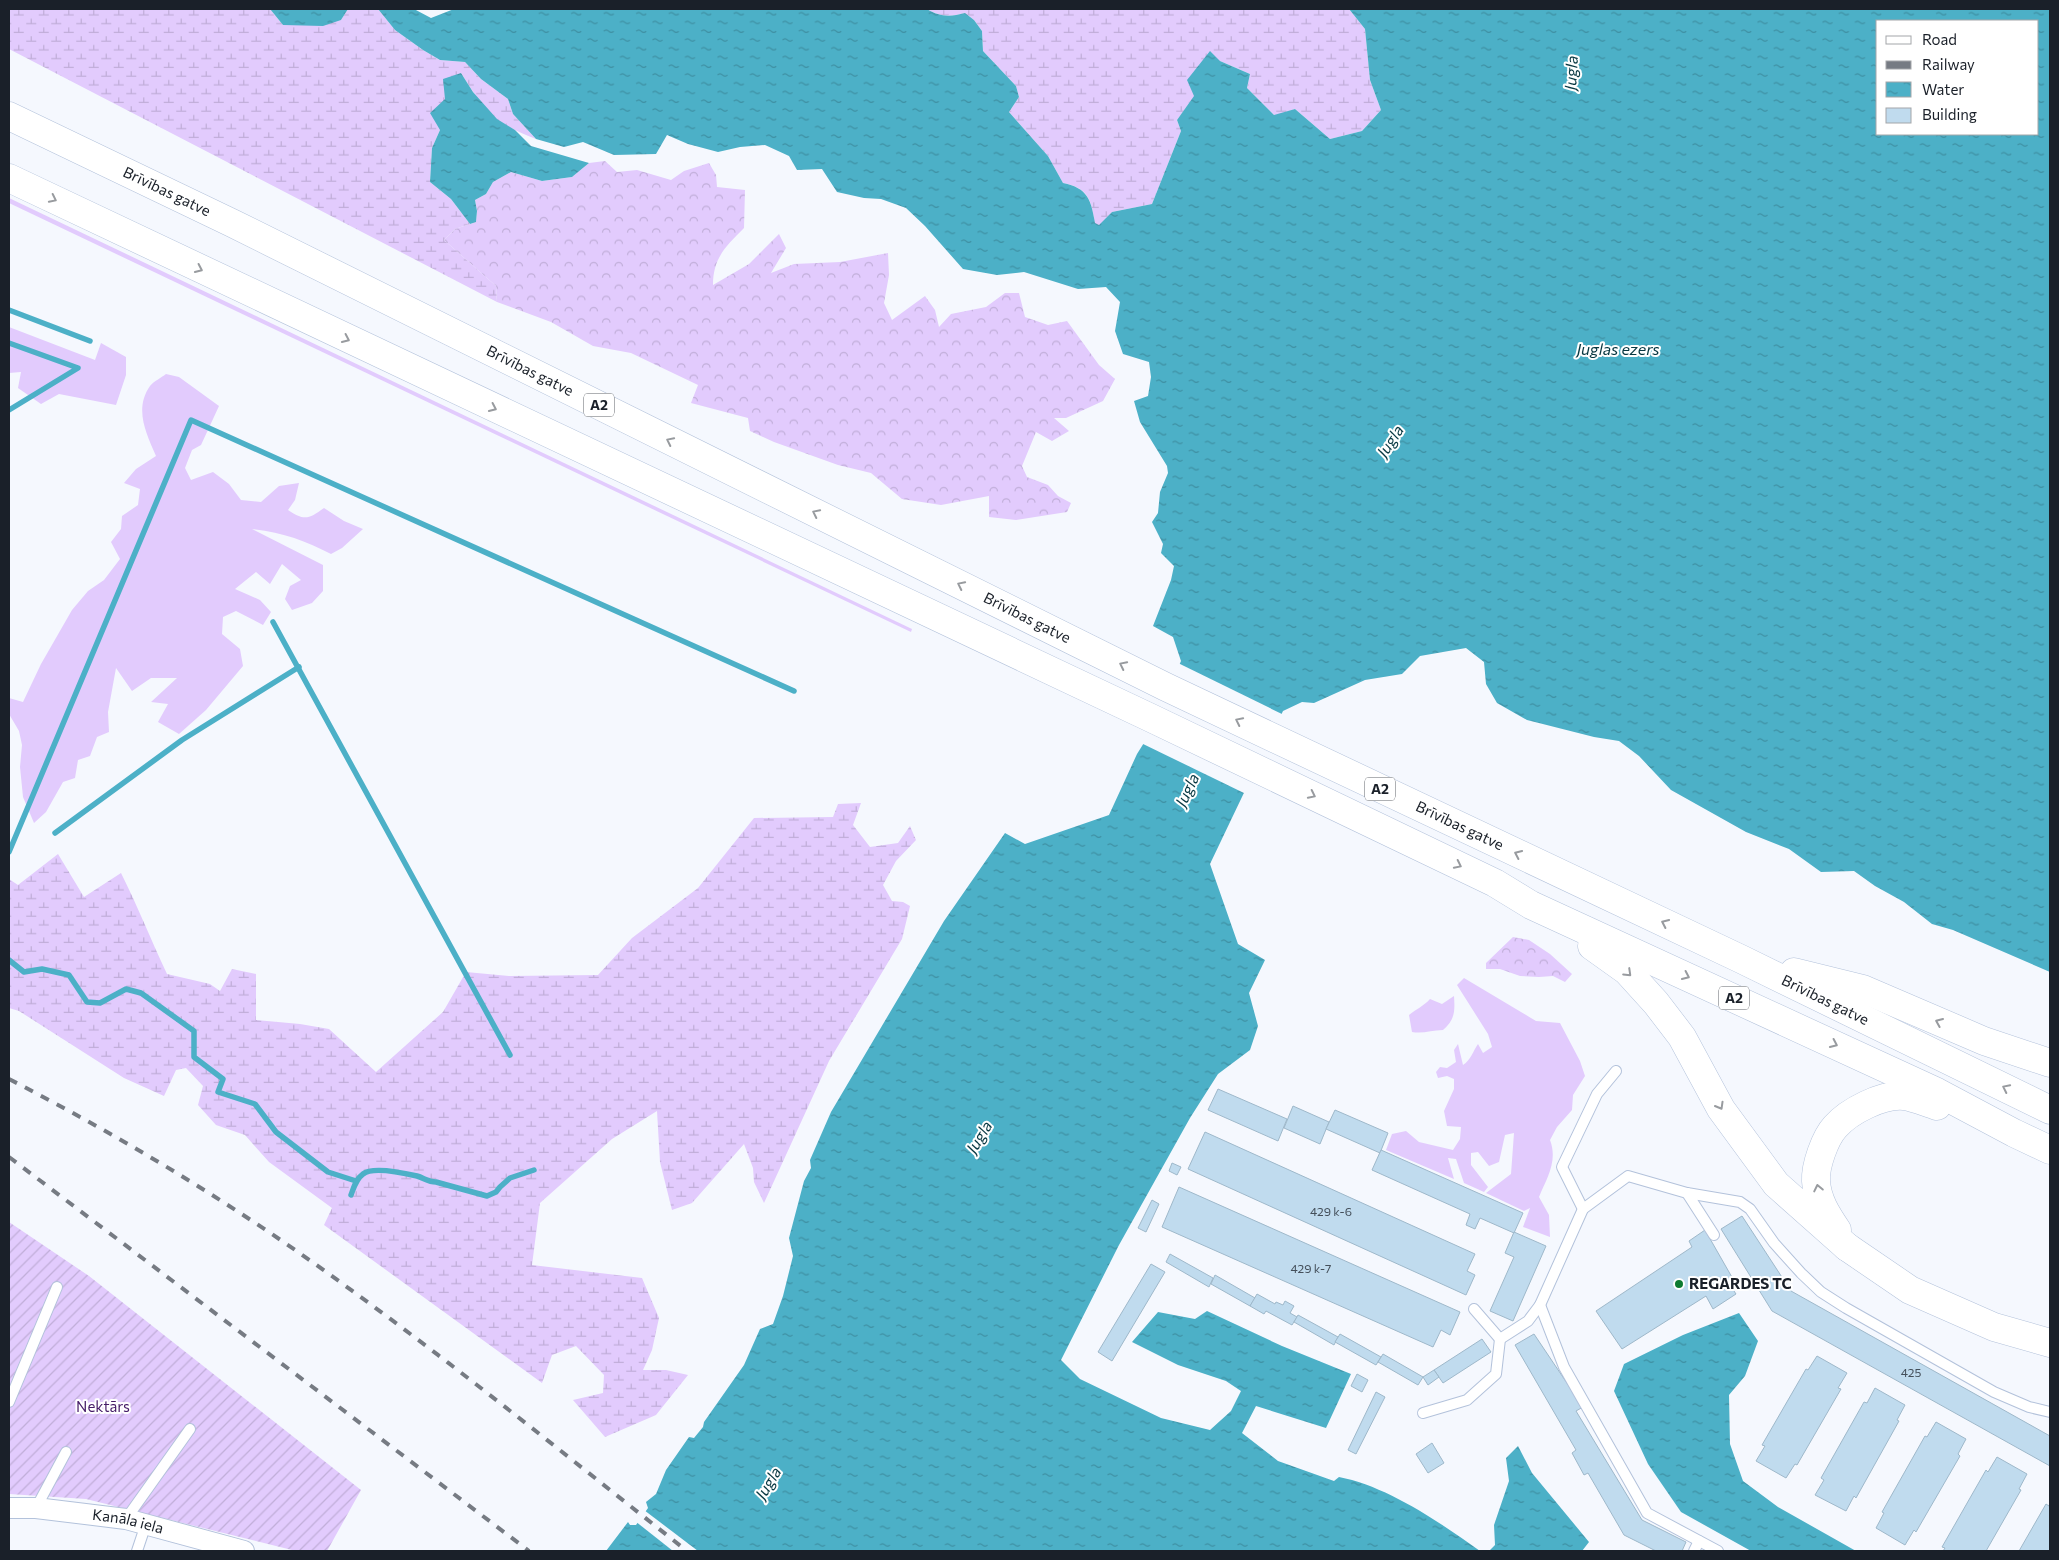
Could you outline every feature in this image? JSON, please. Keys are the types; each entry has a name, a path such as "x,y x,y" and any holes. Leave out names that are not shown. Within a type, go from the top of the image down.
{"main road":[{"name":"Brīvības gatve","path":"9,116 232,223 1166,687 1741,959 2050,1110"},
{"name":"A2","path":"9,178 1151,718 1495,883 1531,905 1937,1092 2050,1150"},
{"path":"1531,905 1606,954 1627,971 1656,1003 1682,1037 1721,1109 1752,1154 1776,1184 1847,1247 1910,1290 1994,1327 2050,1343"},
{"path":"1741,959 1863,989 1984,1041 2050,1063"},
{"path":"1847,1247 1822,1206 1816,1180 1821,1153 1834,1128 1854,1111 1876,1101 1903,1096 1945,1108 1975,1124 2014,1133"}],"street":[{"name":"Kanāla iela","path":"9,1508 36,1508 126,1519 244,1551"}],"lane":[{"path":"1583,1209 1562,1168 1597,1094 1616,1072"},
{"path":"1500,1339 1528,1322 1540,1305 1583,1209 1628,1176 1687,1193 1740,1202 1750,1209 1774,1244 1822,1292 1846,1308 1994,1392 2029,1407 2050,1412"},
{"path":"1687,1193 1714,1235"},
{"path":"9,1402 57,1287"},
{"path":"1540,1305 1564,1367 1647,1513 1718,1551"},
{"path":"1423,1413 1467,1400 1496,1374 1500,1339 1474,1309"},
{"path":"126,1519 190,1428"},
{"path":"36,1508 66,1452"},
{"path":"137,1551 146,1524"},
{"path":"1694,1551 1699,1541"}],"green space":[{"path":"9,9 270,9 283,25 341,20 348,9 378,9 395,30 423,50 440,60 465,62 481,79 508,99 513,114 536,139 516,131 497,120 482,104 461,73 445,99 440,130 432,148 430,182 451,199 470,224 455,229 444,240 496,286 497,302 9,49"},
{"path":"927,9 1349,9 1365,29 1370,80 1381,110 1362,131 1330,139 1295,109 1275,116 1247,88 1250,74 1220,61 1177,120 1181,131 1152,204 1112,212 1100,225 1095,224 1092,208 1087,196 1078,188 1063,183 1048,156 1009,112 1019,97 1016,86 983,51 982,31 974,20 965,13 946,16 936,14"},
{"path":"605,161 617,172 637,170 671,180 684,171 709,163 716,175 717,187 745,190 744,228 726,247 718,260 715,267 713,285 749,264 779,234 786,248 771,273 794,264 840,262 888,253 889,275 884,303 892,320 925,296 935,310 939,327 951,314 986,307 1005,293 1019,293 1025,317 1048,325 1067,321 1099,365 1115,379 1103,401 1066,418 1054,418 1069,431 1052,441 1036,432 1022,466 1027,477 1048,485 1058,496 1071,503 1067,512 1016,520 989,517 989,496 941,505 902,499 871,473 838,465 774,442 750,431 748,418 691,403 698,385 631,353 593,346 551,322 497,302 496,286 444,240 455,229 476,222 475,200 486,194 493,182 511,172 542,181 572,177 589,163"},
{"path":"9,198 912,629 911,632 9,203"},
{"path":"9,327 95,360 101,343 126,357 126,375 116,405 59,394 41,404 18,388 21,372 9,373"},
{"path":"166,374 179,377 219,406 201,445 192,450 185,468 191,480 213,472 229,484 241,500 261,502 279,486 299,483 295,500 288,510 298,516 306,517 324,508 344,521 363,529 342,548 331,554 293,538 273,532 252,529 323,565 323,591 312,603 292,610 285,599 290,586 301,580 282,564 270,584 256,572 235,589 260,600 271,612 263,625 236,611 223,617 222,634 240,649 243,666 206,710 179,734 158,722 168,704 151,702 177,678 151,678 132,691 116,668 108,712 109,732 97,737 90,756 78,760 75,778 63,782 46,812 34,823 23,797 20,767 22,745 19,731 9,714 9,698 23,702 41,664 72,610 88,591 104,580 120,559 111,542 121,529 122,516 138,505 140,489 124,483 136,469 156,456 145,430 142,412 143,403 150,386"},
{"path":"861,803 853,825 870,847 898,843 910,826 916,840 896,861 883,885 892,901 903,902 910,906 902,939 829,1061 764,1203 754,1182 753,1168 744,1144 692,1203 672,1210 660,1162 657,1111 612,1139 540,1203 532,1265 642,1278 659,1318 652,1350 643,1370 666,1370 688,1375 656,1415 605,1437 573,1400 603,1393 604,1375 576,1346 552,1355 542,1383 324,1225 332,1208 269,1162 245,1135 216,1125 198,1105 203,1086 186,1068 176,1070 164,1096 124,1078 19,1011 9,1008 9,879 18,885 58,854 84,897 121,873 167,974 210,984 220,991 232,969 256,974 256,1020 329,1029 376,1072 443,1012 466,972 509,976 598,975 632,938 698,888 754,818 833,817 838,804"},
{"path":"1513,937 1529,940 1550,954 1572,974 1565,982 1553,976 1520,976 1500,969 1486,969 1486,963"},
{"path":"1464,978 1536,1021 1560,1023 1580,1061 1585,1076 1573,1095 1572,1110 1557,1127 1550,1140 1553,1155 1552,1162 1539,1197 1549,1215 1550,1237 1523,1227 1530,1208 1524,1211 1486,1193 1511,1174 1514,1133 1505,1135 1499,1162 1489,1166 1478,1152 1471,1153 1471,1165 1488,1187 1484,1192 1464,1183 1456,1159 1448,1158 1454,1179 1386,1150 1392,1134 1406,1131 1419,1142 1453,1150 1460,1139 1461,1127 1447,1126 1444,1111 1454,1089 1454,1079 1447,1076 1438,1078 1436,1072 1440,1067 1447,1068 1456,1062 1454,1050 1458,1044 1463,1065 1470,1058 1478,1044 1483,1053 1492,1047 1488,1034 1457,985"},
{"path":"1454,996 1453,1015 1450,1023 1443,1030 1420,1033 1412,1032 1409,1015 1430,999 1442,1004"},
{"name":"Nektārs","path":"9,1222 89,1276 361,1490 327,1551 296,1551 86,1499 9,1494"}],"water":[{"path":"270,9 348,9 341,20 323,26 283,25"},
{"name":"Juglas ezers","path":"378,9 414,9 431,18 454,9 927,9 945,16 965,13 974,20 982,31 983,51 1016,86 1019,97 1009,112 1048,156 1063,183 1078,188 1087,196 1095,223 1099,225 1112,212 1152,204 1181,131 1177,120 1194,96 1187,80 1210,51 1220,61 1250,74 1247,88 1274,115 1295,109 1330,139 1362,131 1381,110 1370,80 1365,29 1349,9 2050,9 2050,972 1953,930 1932,924 1904,902 1875,886 1854,871 1821,872 1789,849 1746,832 1671,790 1639,756 1619,741 1594,737 1527,720 1497,703 1486,684 1484,662 1466,648 1420,656 1402,674 1365,680 1314,703 1302,702 1283,711 1210,864 1238,944 1265,960 1249,993 1258,1026 1250,1050 1218,1074 1190,1118 1119,1245 1061,1360 1080,1379 1161,1418 1210,1430 1231,1411 1241,1391 1226,1381 1178,1365 1132,1342 1158,1312 1195,1319 1207,1311 1282,1346 1351,1374 1326,1428 1256,1406 1242,1433 1278,1461 1334,1481 1339,1477 1376,1488 1413,1507 1480,1551 606,1551 628,1522 630,1525 636,1525 648,1508 646,1502 656,1494 666,1470 689,1437 694,1438 703,1427 704,1422 744,1365 760,1329 773,1324 783,1296 793,1256 789,1238 804,1181 811,1168 810,1160 831,1112 944,921 1005,833 1025,844 1109,815 1137,754 1147,738 1181,661 1173,637 1153,626 1171,580 1174,566 1161,553 1163,544 1152,522 1158,513 1160,492 1168,473 1167,466 1140,422 1134,401 1148,396 1151,377 1149,362 1123,354 1115,331 1120,302 1106,287 1078,289 1024,272 997,275 963,269 925,226 906,208 881,199 864,198 837,192 822,169 797,170 789,156 765,145 740,147 718,152 688,144 667,135 656,154 614,155 583,142 564,147 536,139 513,114 508,99 481,79 465,62 440,60 395,30"},
{"path":"461,73 473,92 497,119 515,130 531,146 589,163 572,177 542,181 511,172 493,182 486,194 475,200 476,222 470,224 451,199 430,182 432,148 440,130 430,113 445,99 443,79"},
{"path":"1739,1313 1758,1341 1745,1376 1729,1395 1730,1444 1743,1481 1778,1507 1856,1551 1751,1551 1681,1512 1648,1464 1614,1391 1624,1364 1683,1335"},
{"path":"1518,1446 1532,1473 1589,1542 1582,1551 1489,1551 1495,1545 1494,1525 1509,1481 1506,1458"}],"pier":[{"path":"1178,663 1284,715 1246,794 1141,743"},
{"path":"644,1510 698,1551 673,1551 635,1521"}],"building":[{"path":"1218,1089 1287,1119 1278,1141 1208,1110"},
{"path":"1293,1106 1329,1122 1320,1144 1284,1128"},
{"path":"1335,1110 1388,1133 1380,1153 1326,1129"},
{"path":"1205,1132 1475,1254 1467,1271 1475,1275 1466,1295 1188,1169"},
{"path":"1381,1150 1523,1213 1514,1233 1480,1218 1475,1229 1466,1225 1470,1214 1372,1170"},
{"path":"1172,1163 1181,1167 1177,1175 1169,1171"},
{"path":"1179,1187 1460,1312 1450,1335 1441,1330 1433,1347 1162,1227"},
{"path":"1152,1200 1159,1204 1146,1232 1138,1228"},
{"path":"1742,1216 1791,1291 2050,1436 2050,1466 1772,1311 1721,1229"},
{"path":"1705,1230 1733,1279 1728,1282 1736,1294 1713,1309 1706,1296 1622,1349 1596,1311 1692,1247 1689,1241"},
{"path":"1514,1232 1546,1246 1513,1321 1490,1311 1514,1257 1505,1253"},
{"path":"1170,1254 1213,1278 1209,1287 1166,1262"},
{"path":"1151,1264 1165,1272 1112,1361 1098,1352"},
{"path":"1215,1275 1255,1298 1250,1306 1211,1284"},
{"path":"1257,1294 1275,1304 1276,1302 1283,1305 1285,1301 1294,1306 1290,1313 1297,1317 1292,1325 1266,1311 1264,1314 1250,1306"},
{"path":"1298,1315 1338,1337 1334,1345 1294,1322"},
{"path":"1340,1334 1381,1357 1376,1365 1335,1342"},
{"path":"1534,1334 1583,1407 1576,1411 1642,1520 1686,1542 1682,1551 1656,1551 1624,1535 1588,1473 1584,1475 1572,1453 1576,1450 1515,1345"},
{"path":"1482,1339 1491,1352 1443,1383 1434,1370"},
{"path":"1383,1354 1423,1377 1418,1385 1378,1362"},
{"path":"1817,1356 1847,1373 1838,1388 1841,1389 1797,1465 1795,1464 1786,1478 1756,1461 1765,1446 1762,1445 1806,1369 1808,1370"},
{"path":"1434,1370 1439,1377 1428,1385 1423,1377"},
{"path":"1357,1374 1368,1380 1362,1392 1351,1386"},
{"path":"1875,1388 1905,1405 1897,1420 1899,1421 1856,1498 1854,1496 1846,1511 1815,1495 1824,1480 1821,1478 1864,1402 1867,1403"},
{"path":"1376,1392 1385,1397 1356,1454 1348,1450"},
{"path":"1936,1422 1966,1439 1958,1454 1960,1456 1916,1532 1914,1530 1905,1545 1876,1528 1884,1513 1882,1512 1925,1436 1927,1437"},
{"path":"1432,1443 1444,1463 1428,1473 1416,1454"},
{"path":"1997,1457 2027,1474 2019,1489 2021,1490 1986,1551 1943,1551 1945,1548 1942,1547 1986,1470 1988,1472"},
{"path":"2050,1502 2050,1551 2019,1551 2046,1504 2049,1506"}],"waterway":[{"path":"9,310 90,341"},
{"path":"9,343 78,368 9,410"},
{"path":"9,852 191,420 794,691"},
{"path":"273,622 510,1055"},
{"path":"55,833 182,740 299,667"},
{"path":"9,960 24,972 42,969 69,975 87,1002 100,1003 126,989 141,993 194,1031 194,1057 223,1079 218,1092 255,1104 276,1132 328,1172 356,1181"},
{"path":"351,1195 361,1176 374,1171 389,1171 411,1175 487,1196 496,1192 510,1178 534,1170"}],"railway":[{"path":"9,1079 156,1161 228,1205 298,1252 446,1361 687,1551"},
{"path":"9,1157 529,1551"}],"place":[{"name":"REGARDES TC","path":"1679,1284"}],"water label":[{"name":"Jugla","path":"1571,73"},
{"name":"Jugla","path":"1390,441"},
{"name":"Jugla","path":"1187,790"},
{"name":"Jugla","path":"979,1137"},
{"name":"Jugla","path":"768,1483"}]}
